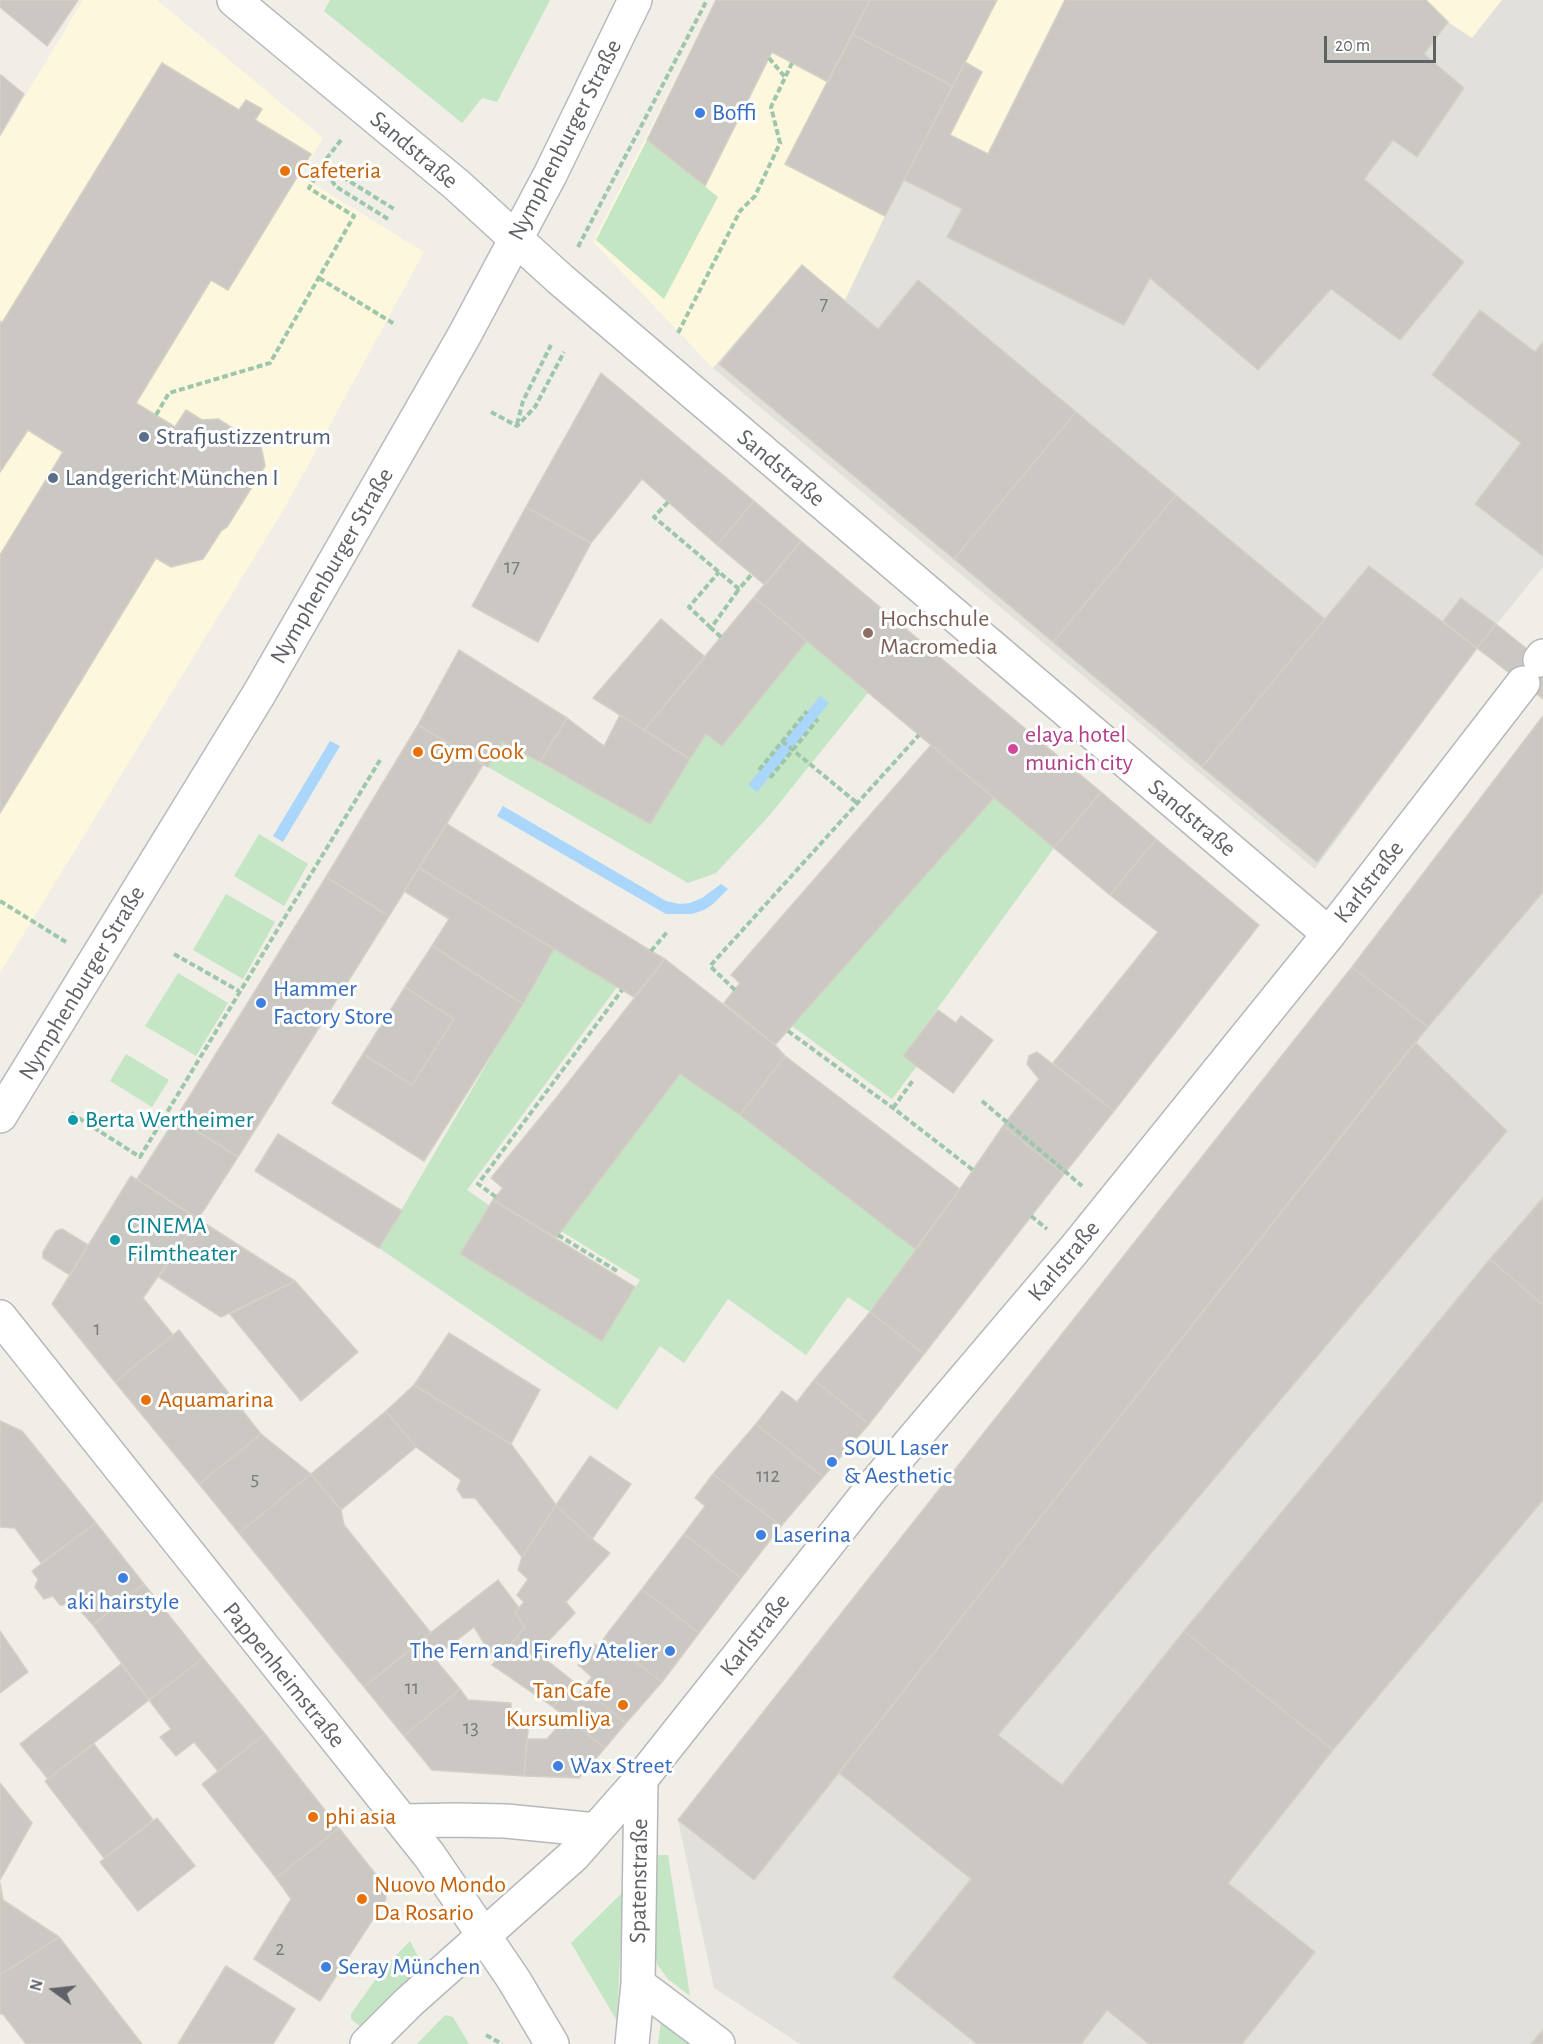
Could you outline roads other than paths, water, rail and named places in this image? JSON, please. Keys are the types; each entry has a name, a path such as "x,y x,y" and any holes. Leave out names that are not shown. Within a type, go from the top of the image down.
{"street":[{"name":"Sandstraße","path":"234,0 457,185 560,279 1329,934"},
{"name":"Nymphenburger Straße","path":"0,1116 259,694 464,336 550,175 635,0"},
{"name":"Karlstraße","path":"367,2044 409,2002 564,1864 641,1779 871,1488 1108,1208 1329,934 1535,666"},
{"name":"Pappenheimstraße","path":"0,1317 309,1706 404,1821 435,1862 484,1935 536,2014 552,2044"},
{"name":"Spatenstraße","path":"632,2044 638,1984 641,1779"},
{"path":"404,1821 506,1821 596,1830"},
{"path":"638,1984 718,2044"}],"water":[{"path":"820,696 829,703 757,792 748,785"},
{"path":"330,741 340,746 283,842 273,836"},
{"path":"503,806 666,901 680,904 690,903 702,898 721,884 728,889 704,910 692,914 666,914 497,816"}],"place":[{"name":"Boffi","path":"700,113"},
{"name":"Cafeteria","path":"285,171"},
{"name":"Strafjustizzentrum","path":"144,437"},
{"name":"Landgericht München I","path":"53,478"},
{"name":"Hochschule Macromedia","path":"868,633"},
{"name":"elaya hotel munich city","path":"1013,749"},
{"name":"Gym Cook","path":"418,752"},
{"name":"Hammer Factory Store","path":"261,1003"},
{"name":"Berta Wertheimer","path":"73,1120"},
{"name":"CINEMA Filmtheater","path":"115,1240"},
{"name":"Aquamarina","path":"146,1400"},
{"name":"SOUL Laser & Aesthetic","path":"832,1462"},
{"name":"Laserina","path":"761,1535"},
{"name":"aki hairstyle","path":"123,1578"},
{"name":"The Fern and Firefly Atelier","path":"670,1651"},
{"name":"Tan Cafe Kursumliya","path":"623,1705"},
{"name":"Wax Street","path":"558,1766"},
{"name":"phi asia","path":"313,1817"},
{"name":"Nuovo Mondo Da Rosario","path":"362,1899"},
{"name":"Seray München","path":"326,1967"}]}
